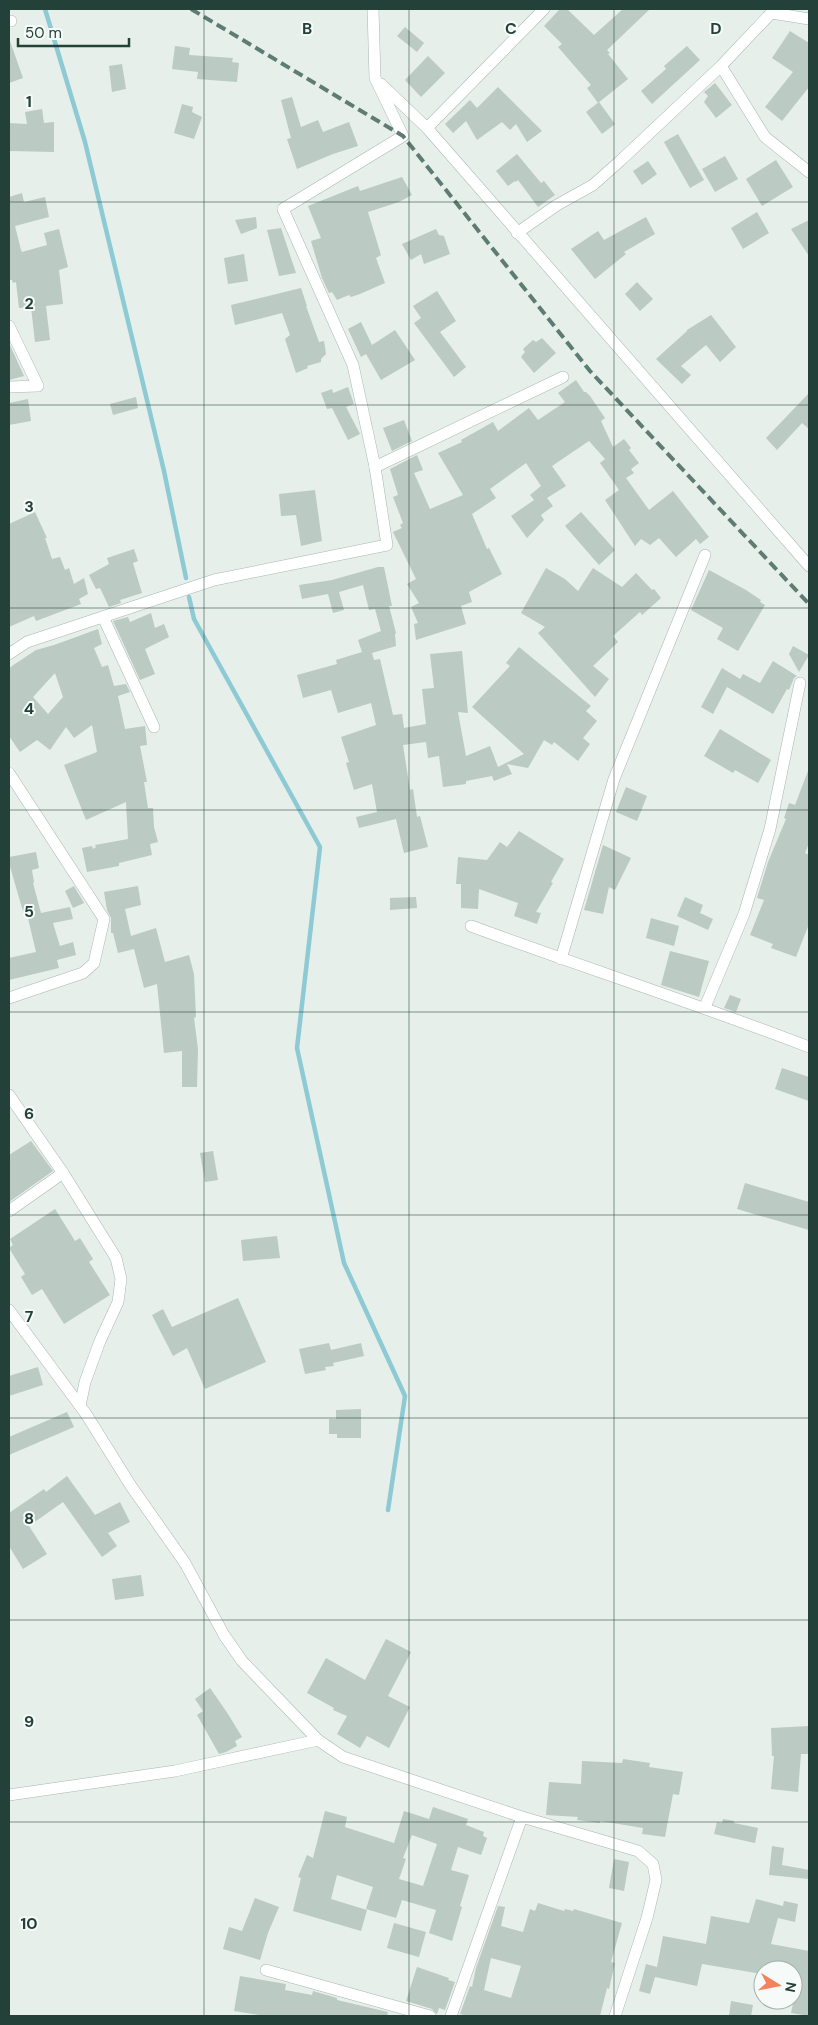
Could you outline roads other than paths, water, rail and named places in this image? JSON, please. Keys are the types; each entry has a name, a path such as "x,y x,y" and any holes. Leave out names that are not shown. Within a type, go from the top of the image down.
{"street":[{"path":"9,654 27,642 214,580 387,545 376,467 353,365 283,209 403,136 375,78 373,9"},
{"path":"427,128 544,9"},
{"path":"517,233 557,205 593,185 721,66 774,11 809,18"},
{"path":"721,66 765,137 809,172"},
{"path":"375,78 427,128 809,566"},
{"path":"9,326 38,386 9,387"},
{"path":"376,467 562,377"},
{"path":"561,959 614,779 705,555"},
{"path":"103,617 154,727"},
{"path":"705,1007 744,914 770,829 800,683"},
{"path":"9,773 104,919 94,963 83,973 9,998"},
{"path":"471,926 561,959 705,1007 809,1047"},
{"path":"9,1095 63,1173 116,1258 121,1279 118,1302 100,1341 85,1382 80,1406"},
{"path":"9,1211 63,1173"},
{"path":"9,1310 13,1322 80,1406 131,1486 185,1563 224,1635 242,1660 318,1740 343,1757 522,1817 638,1851 653,1864 656,1880 654,1890 647,1918 615,2016"},
{"path":"9,1794 175,1771 318,1740"},
{"path":"451,2016 522,1817"},
{"path":"266,1970 430,2016"}],"waterway":[{"path":"45,9 85,142 164,471 186,578"},
{"path":"189,597 194,619 320,847 297,1048 344,1263 405,1396 388,1510"}],"railway":[{"path":"191,9 403,136 590,371 809,604"}]}
